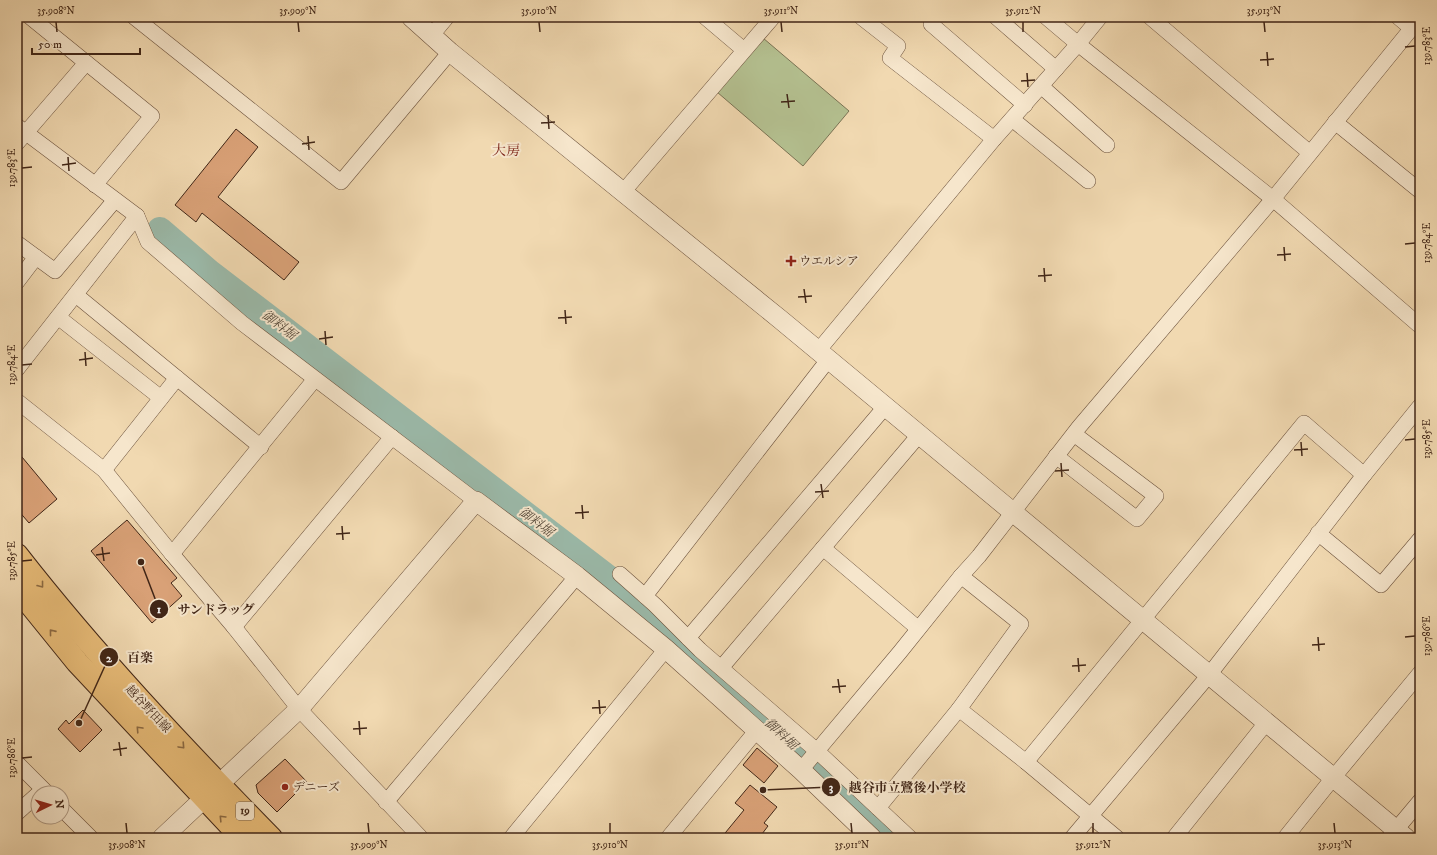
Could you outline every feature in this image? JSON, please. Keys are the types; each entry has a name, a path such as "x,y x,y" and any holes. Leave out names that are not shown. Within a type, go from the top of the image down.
{"main road":[{"name":"越谷野田線","path":"17,554 58,607 211,791 242,838"},
{"name":"越谷野田線","path":"17,588 77,662 211,791 271,838"}],"street":[{"path":"30,17 152,116 95,185"},
{"path":"134,17 341,182 450,52"},
{"path":"411,17 450,52 623,192 919,436 1013,511 1333,778 1397,835 1420,801"},
{"path":"432,35 447,17"},
{"path":"705,17 744,50"},
{"path":"623,192 773,17"},
{"path":"861,17 898,46 890,58 994,139"},
{"path":"996,17 1056,70"},
{"path":"1046,17 1273,199 1420,326"},
{"path":"645,596 823,356 994,139 1056,70 1100,17"},
{"path":"1150,17 1310,153"},
{"path":"802,768 979,556 1074,434 1273,199 1416,23 1398,17"},
{"path":"931,24 1025,105"},
{"path":"86,63 20,134 95,185 137,216 148,242 242,323 577,576 666,649 802,768 872,838"},
{"path":"1041,86 1107,145"},
{"path":"1012,119 1088,181"},
{"path":"1335,122 1420,191"},
{"path":"17,243 55,271 115,200"},
{"path":"17,369 137,216"},
{"path":"17,282 36,257"},
{"path":"76,295 261,447"},
{"path":"58,317 161,398"},
{"path":"104,470 177,378"},
{"path":"172,554 261,447 315,379"},
{"path":"17,401 104,470 234,627 299,709 421,838"},
{"path":"1072,838 1209,675 1318,533 1420,406"},
{"path":"688,638 885,407"},
{"path":"1026,762 1304,424 1364,475"},
{"path":"1056,456 1137,519 1156,496 1074,434"},
{"path":"721,668 919,436"},
{"path":"234,627 392,437"},
{"path":"162,838 299,709 476,501"},
{"path":"1318,533 1381,585 1420,539"},
{"path":"823,548 914,625"},
{"path":"620,574 688,638 910,838"},
{"path":"386,802 577,576"},
{"path":"878,808 959,709 1021,624 961,576"},
{"path":"512,838 666,649"},
{"path":"1285,838 1420,673"},
{"path":"959,709 1026,762 1117,838"},
{"path":"1174,838 1266,723"},
{"path":"668,838 757,730"},
{"path":"17,763 36,785"},
{"path":"17,813 30,802"},
{"path":"70,817 91,838"}],"green space":[{"path":"763,38 849,111 803,166 717,92"}],"building":[{"path":"236,129 258,147 218,197 299,262 284,280 202,213 196,222 175,205"},
{"path":"17,451 57,499 29,523 17,509"},
{"path":"127,520 177,578 171,583 182,596 152,623 91,551"},
{"path":"83,710 102,730 80,752 58,729 66,720 69,724"},
{"path":"757,748 778,766 764,783 743,765"},
{"path":"285,759 307,782 277,812 258,793 256,785"},
{"path":"750,785 777,807 764,823 768,826 759,838 721,838 744,810 735,803"}],"waterway":[{"name":"御料堀","path":"160,230 209,272 628,593 791,742 892,838"}],"place":[{"name":"ウエルシア","path":"791,261"},
{"name":"サンドラッグ","path":"141,562"},
{"name":"百楽","path":"79,723"},
{"name":"デニーズ","path":"285,787"},
{"name":"越谷市立鷺後小学校","path":"763,790"}],"district":[{"name":"大房","path":"506,151"}]}
